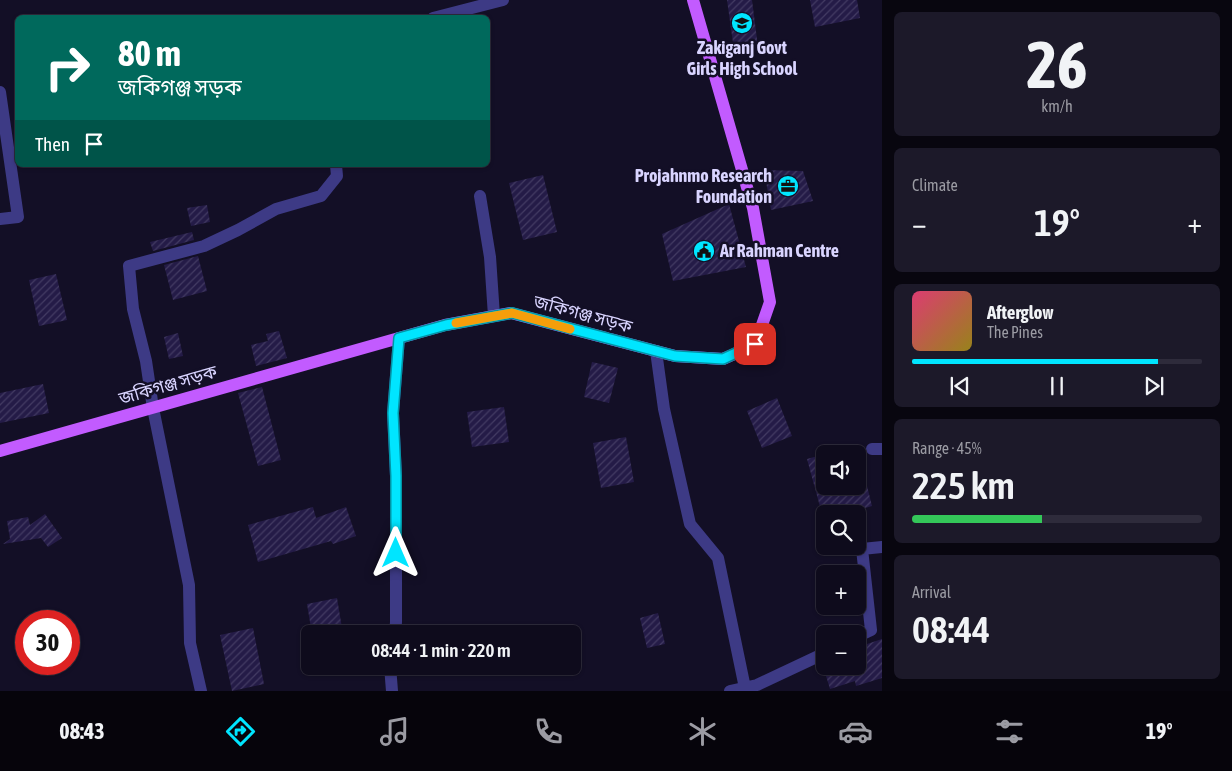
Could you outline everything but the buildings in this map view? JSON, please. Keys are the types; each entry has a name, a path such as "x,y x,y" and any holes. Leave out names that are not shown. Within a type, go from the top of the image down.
{"main road":[{"name":"জকিগঞ্জ সড়ক","path":"0,451 446,325 512,313 675,356 723,359 755,344 770,302 753,208 693,0"}],"street":[{"path":"445,15 502,0"},
{"path":"0,92 18,217 0,219"},
{"path":"201,691 190,643 189,585 153,408 146,360 133,309 129,266 204,246 276,209 320,196 338,176 336,167"},
{"path":"480,196 490,257 494,316"},
{"path":"396,625 396,476 393,413 399,338"},
{"path":"656,351 664,408 690,524 718,558 745,688"},
{"path":"866,632 871,630 862,549 882,546"},
{"path":"730,691 757,685 816,657"},
{"path":"391,675 392,691"}],"slow traffic":[{"path":"456,323 512,313 570,329"}],"place":[{"name":"Zakiganj Govt Girls High School","path":"742,23"},
{"name":"Projahnmo Research Foundation","path":"788,186"},
{"name":"Ar Rahman Centre","path":"704,251"}],"route":[{"path":"396,553 396,476 393,413 399,338 446,325 512,313 675,356 723,359 755,344"}]}
